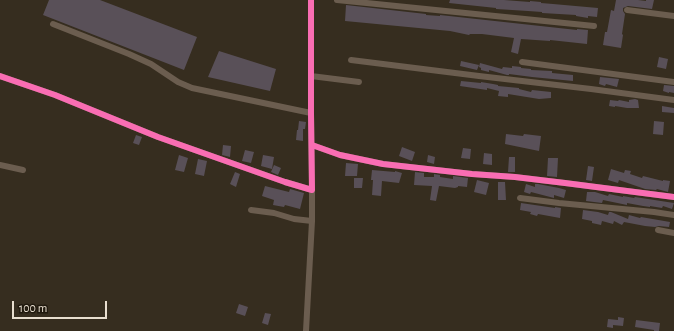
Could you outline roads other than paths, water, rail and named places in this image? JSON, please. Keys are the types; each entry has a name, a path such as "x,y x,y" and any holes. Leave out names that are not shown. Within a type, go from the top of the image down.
{"street":[{"path":"306,331 312,221 311,0"},
{"path":"337,0 594,26"},
{"path":"627,10 674,16"},
{"path":"53,24 151,64 178,82 192,88 311,113"},
{"path":"351,60 674,100"},
{"path":"522,62 674,82"},
{"path":"0,76 55,95 164,139 285,182 312,190"},
{"path":"311,76 359,82"},
{"path":"312,145 340,155 383,164 472,174 536,179 674,197"},
{"path":"0,165 23,170"},
{"path":"520,198 674,215"},
{"path":"251,210 269,212 294,219 312,221"},
{"path":"658,230 674,233"}]}
